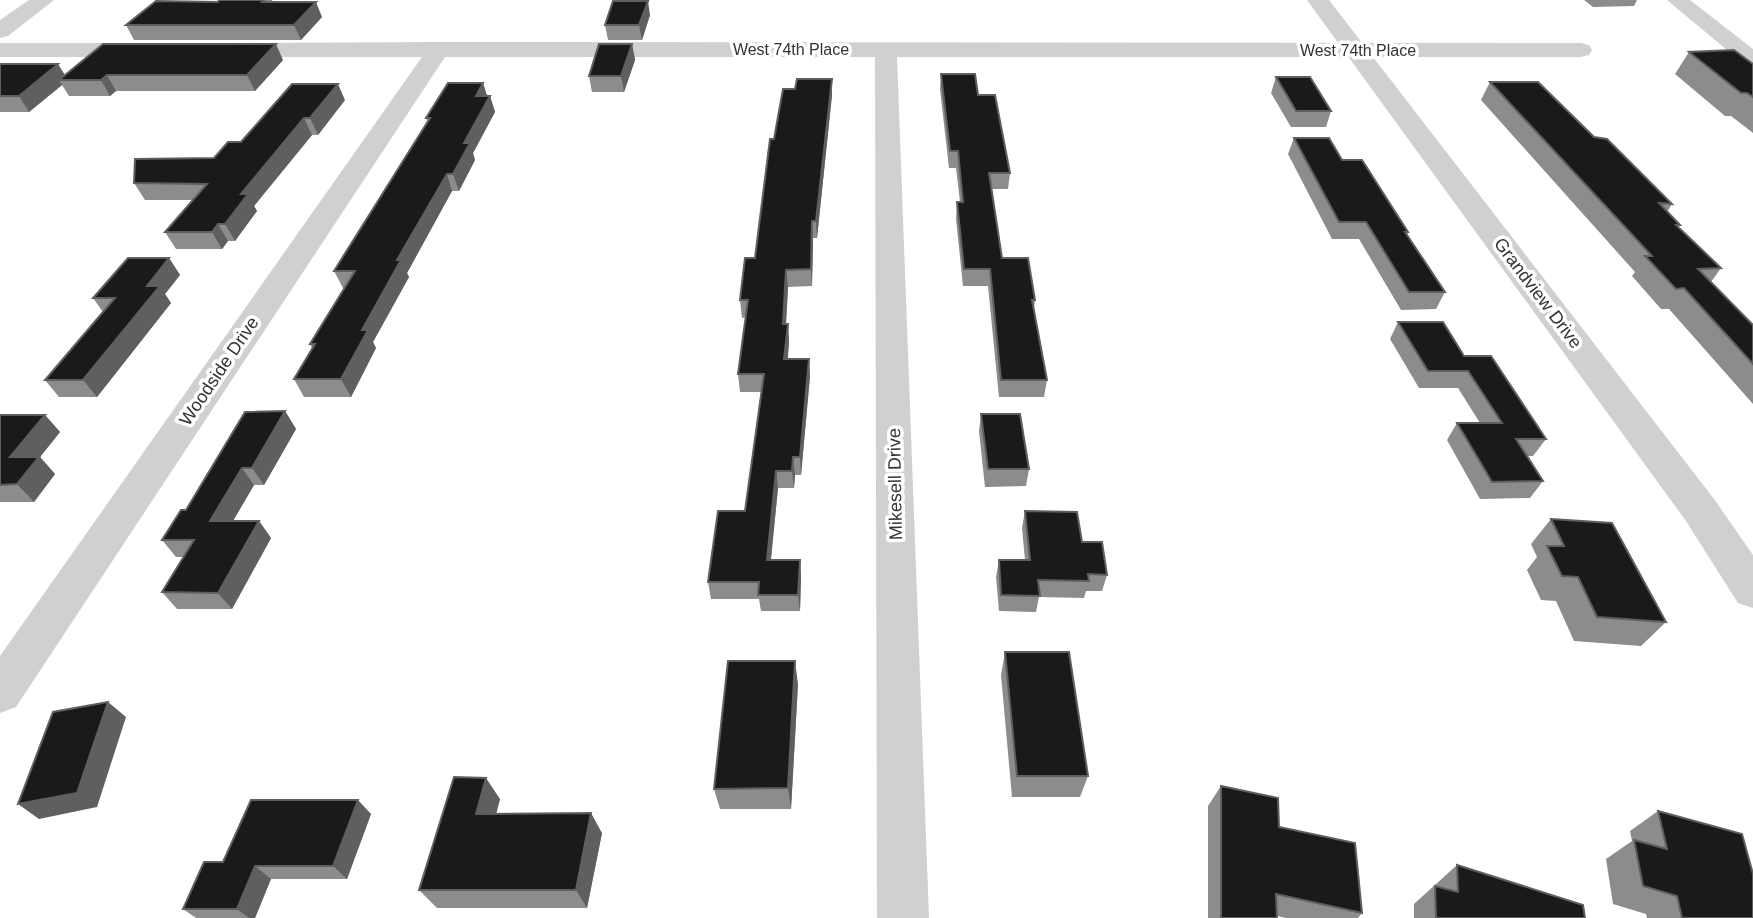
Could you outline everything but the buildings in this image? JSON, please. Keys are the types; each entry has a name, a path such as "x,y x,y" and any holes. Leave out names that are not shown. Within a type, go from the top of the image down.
{"street":[{"path":"0,31 43,0"},
{"name":"Grandview Drive","path":"1318,0 1700,510 1753,590"},
{"path":"1676,0 1753,60"},
{"name":"Woodside Drive","path":"0,693 439,49"},
{"name":"Mikesell Drive","path":"886,49 903,918"},
{"path":"0,50 165,50"},
{"name":"West 74th Place","path":"206,50 1581,50"}]}
